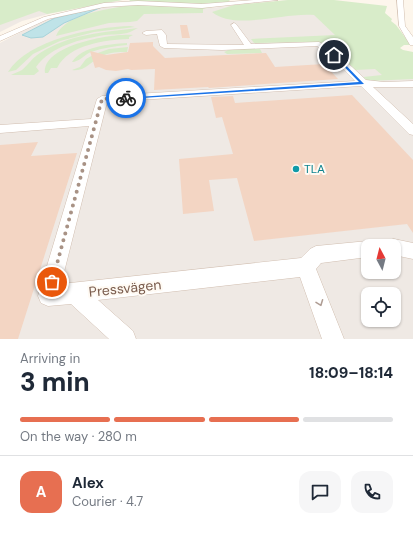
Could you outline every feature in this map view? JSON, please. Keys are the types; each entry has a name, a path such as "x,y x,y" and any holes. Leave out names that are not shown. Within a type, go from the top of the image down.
{"street":[{"path":"33,16 65,8 112,0"},
{"path":"0,40 46,18 104,5 138,3 202,6 275,0"},
{"path":"400,0 402,26 413,43"},
{"path":"234,25 249,46"},
{"path":"146,33 159,32 162,35 164,46 195,49 318,44 334,55 413,131"},
{"path":"363,83 384,85 413,84"},
{"name":"Pressvägen","path":"306,267 48,296 102,99 363,83"},
{"path":"0,129 95,122"},
{"path":"401,248 413,251"},
{"path":"334,339 306,267 316,255 361,250"},
{"name":"Pressvägen","path":"74,293 125,339"}],"shaded area":[{"path":"0,0 123,0 52,13 22,21 0,32"},
{"path":"291,0 413,68 413,339 0,339 0,43 42,21 101,7 117,5 198,9"}],"green space":[{"path":"0,0 122,0 47,14 39,11 0,25"},
{"path":"130,0 230,1 222,5 203,9 203,13 144,14 137,21 109,23 56,36 68,23 77,18 97,11 125,6"},
{"path":"288,0 334,0 387,6 385,13 392,19 391,21 396,25 411,45 404,45 400,48 413,52 413,79 368,81 363,77 382,75 375,69 355,70 326,44 318,42 254,43 251,39 335,35 314,15 289,16 246,21 233,20 212,12 234,5"},
{"path":"130,26 135,27 94,32 60,41 33,54 16,70 8,72 18,61 31,51 46,43 81,32"},
{"path":"138,28 127,33 105,35 77,41 58,49 42,60 36,67 39,71 34,75 11,75 22,70 40,53 63,42 88,35"},
{"path":"133,35 129,37 129,39 99,42 79,49 70,53 57,68 51,68 48,73 45,73 47,63 55,55 66,48 110,36"},
{"path":"127,43 127,45 109,47 91,52 77,61 72,62 82,52 89,49 105,45"},
{"path":"128,47 127,52 108,54 98,58 84,68 72,70 80,67 86,59 95,54 109,49"},
{"path":"259,47 262,53 227,54 224,52 233,48"}],"water":[{"path":"102,7 64,23 43,37 31,38 22,35 55,18"}],"building":[{"path":"180,25 187,25 190,38 182,38"},
{"path":"153,42 153,46 165,58 266,53 275,67 324,64 338,79 209,88 154,90 155,69 128,69 116,71 106,70 99,67 95,68 90,51 106,55 128,52 130,43"},
{"name":"TLA","path":"352,95 413,160 413,233 407,224 254,241 237,178 209,180 214,211 183,214 179,159 233,154 222,117 216,118 211,97 233,96 235,103"},
{"path":"38,142 31,156 77,153 18,339 0,339 0,145"}],"way so far":[{"path":"52,282 102,99 126,98"}],"place":[{"name":"TLA","path":"296,169"}],"route":[{"path":"126,98 363,83 334,55"}]}
